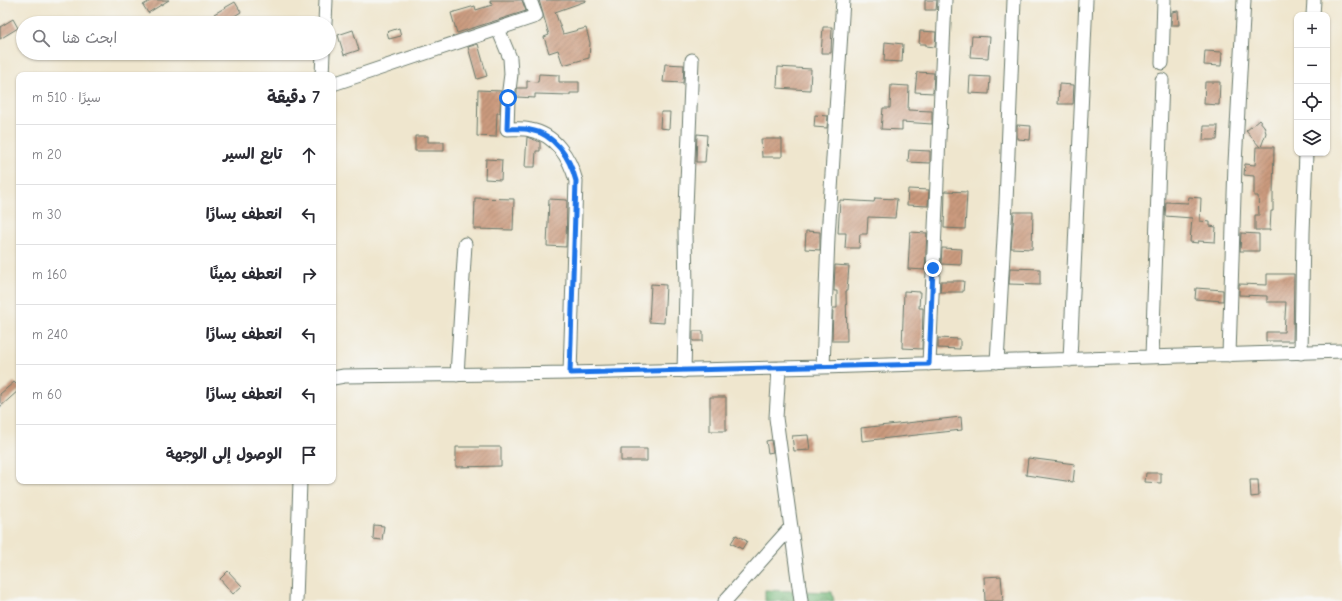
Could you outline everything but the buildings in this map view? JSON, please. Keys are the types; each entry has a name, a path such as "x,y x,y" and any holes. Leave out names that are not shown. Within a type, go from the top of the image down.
{"street":[{"path":"325,16 326,0"},
{"path":"336,83 536,16 530,0"},
{"path":"823,367 828,237 842,0"},
{"path":"929,364 945,0"},
{"path":"997,362 1006,203 1014,0"},
{"path":"1070,360 1086,0"},
{"path":"1162,63 1164,0"},
{"path":"1229,355 1235,163 1244,0"},
{"path":"1313,12 1314,0"},
{"path":"498,29 510,58 512,74 508,98 507,129 530,130 547,136 562,150 572,166 576,181 570,373"},
{"path":"322,72 323,60"},
{"path":"684,371 686,290 685,232 692,60"},
{"path":"1152,357 1162,80"},
{"path":"1301,353 1302,233 1306,156"},
{"path":"457,375 465,244"},
{"path":"337,376 684,371 1342,351"},
{"path":"779,368 776,418 790,527 802,601"},
{"path":"296,601 300,484"},
{"path":"725,601 790,527"}],"green space":[{"path":"765,590 832,592 834,601 765,601"}],"route":[{"path":"508,98 507,129 530,130 547,136 562,150 572,166 576,181 570,373 929,364 933,268"}]}
